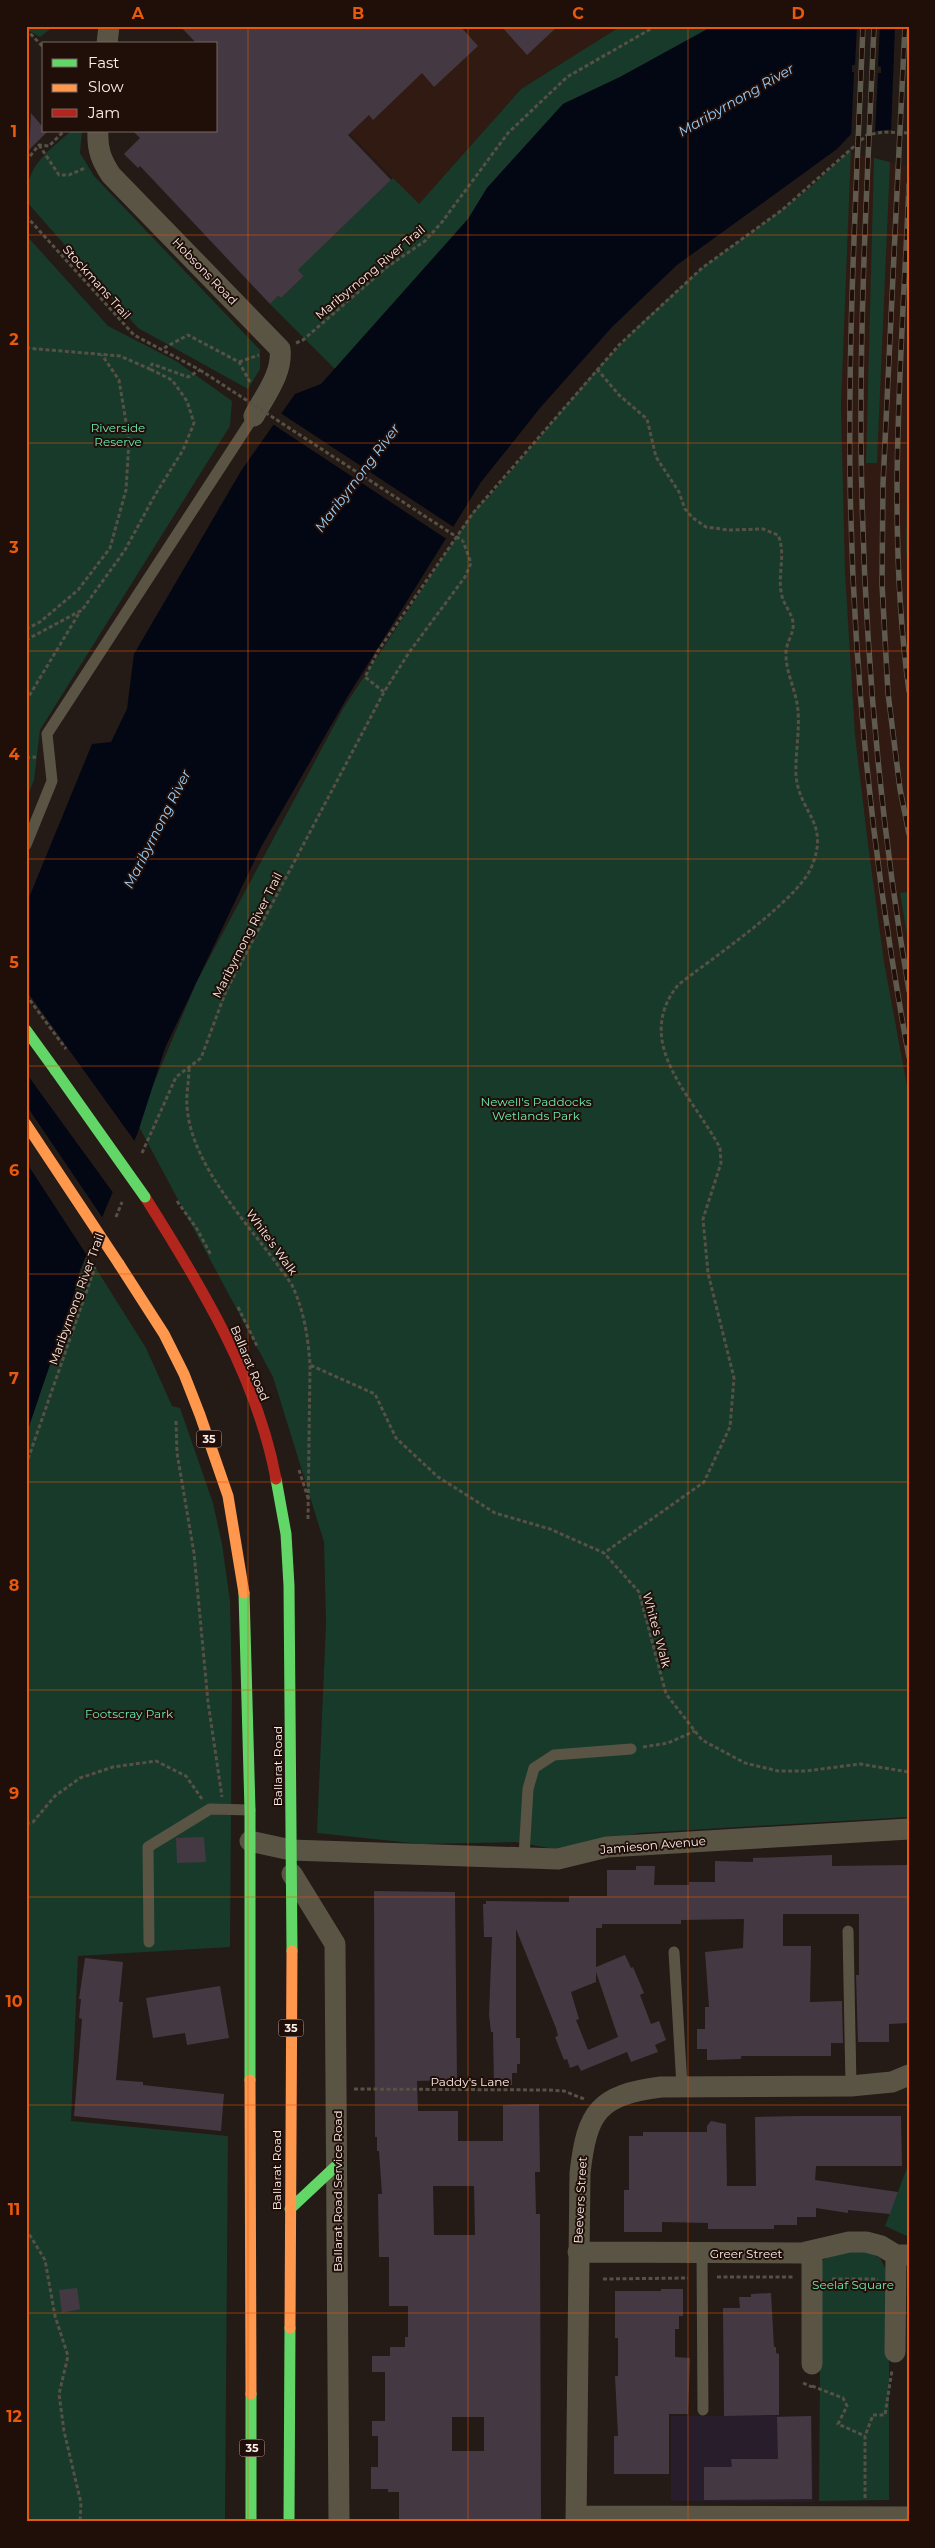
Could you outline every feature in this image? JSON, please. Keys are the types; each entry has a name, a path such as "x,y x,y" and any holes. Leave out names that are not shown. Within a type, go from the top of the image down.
{"highway":[{"name":"Ballarat Road","path":"26,1030 145,1197 198,1281 236,1361 263,1430 273,1464 286,1534 289,1586 292,1874 289,2522"},
{"name":"Ballarat Road","path":"26,1124 145,1302 184,1374 228,1496 238,1538 244,1582 250,1810 251,2522"},
{"path":"290,2209 337,2165"}],"street":[{"path":"107,42 109,26"},
{"name":"Hobsons Road","path":"98,132 97,144 101,160 111,175 280,349"},
{"path":"254,416 278,371 281,360 280,349"},
{"name":"Jamieson Avenue","path":"250,1841 291,1850 558,1858 607,1847 909,1829"},
{"name":"Ballarat Road Service Road","path":"292,1874 335,1944 338,2522"},
{"path":"599,2109 614,2098 631,2091 682,2086 851,2086 892,2082 909,2075"},
{"name":"Beevers Street","path":"576,2519 578,2252 583,2146 590,2126 599,2109"},
{"name":"Greer Street","path":"578,2252 812,2252 823,2247 849,2242 866,2242 902,2255"},
{"path":"812,2252 812,2364"},
{"path":"895,2352 896,2279 902,2255"},
{"path":"576,2519 857,2519 909,2517"}],"lane":[{"path":"26,846 52,781 47,734 254,416"},
{"path":"524,1856 528,1789 534,1768 554,1756 631,1749"},
{"path":"149,1942 148,1847 210,1809 250,1810"},
{"path":"848,1931 851,2086"},
{"path":"674,1952 682,2086"},
{"path":"702,2253 702,2410"}],"path":[{"name":"Maribyrnong River Trail","path":"163,349 188,335 238,362 303,340 388,267 425,241 442,222 508,132 567,77 656,26"},
{"path":"26,30 42,46"},
{"path":"39,145 49,146 63,132"},
{"path":"384,692 365,677 378,651 474,513 597,369 640,324 695,274 782,210 867,135 883,132 909,133"},
{"path":"39,145 59,175 69,175 101,160"},
{"path":"26,161 39,145"},
{"name":"Stockmans Trail","path":"26,216 134,335 163,349"},
{"path":"26,348 120,356 150,369 172,380 187,401 194,423 183,450 125,550 82,610 26,701"},
{"path":"163,349 200,370"},
{"path":"26,629 40,622 78,590 110,548 126,490 129,440 119,380 102,355"},
{"path":"150,369 152,364 188,377 200,370"},
{"path":"597,369 619,395 647,419 656,457 679,492 685,509 693,518 706,528 729,530 763,529 778,535 782,553 780,568 781,593 793,622 793,629 786,644 786,656 797,703 796,774 800,795 816,823 819,836 812,867 798,889 678,984 668,1000 660,1021 662,1050 720,1148 721,1163 703,1219 708,1273 734,1378 730,1426 704,1482 604,1553"},
{"name":"Maribyrnong River Trail","path":"141,1155 176,1077 201,1058 226,991 384,692 465,577 471,563 463,541 200,370"},
{"path":"26,640 82,610"},
{"name":"White's Walk","path":"189,1068 187,1106 192,1137 202,1163 292,1285 301,1305 308,1333 310,1365 375,1394 396,1438 438,1477 495,1513 550,1528 604,1553 639,1592 666,1694 702,1740 745,1763 778,1771 806,1771 860,1764 909,1772"},
{"path":"115,1219 122,1201"},
{"name":"Maribyrnong River Trail","path":"26,1465 96,1265"},
{"path":"286,1534 305,1533 308,1517 310,1365"},
{"path":"176,1419 177,1453 194,1553 208,1702 224,1809"},
{"path":"631,1749 668,1743 695,1731"},
{"path":"26,1824 33,1822 54,1796 80,1778 113,1767 156,1762 186,1776 210,1809"},
{"name":"Paddy's Lane","path":"337,2089 564,2091 589,2101 599,2109"},
{"path":"26,2229 44,2260 55,2316 68,2356 59,2394 64,2431 81,2503 80,2522"},
{"path":"811,2279 896,2279"},
{"path":"857,2519 865,2436 873,2415 885,2415 895,2352"},
{"path":"812,2364 812,2387 843,2398 847,2406 838,2424 865,2436"}],"shaded area":[{"path":"245,26 621,26 521,89 419,205"},
{"path":"850,152 909,167 909,1144 839,821 830,443"},
{"path":"671,2416 812,2416 813,2502 671,2501"}],"green space":[{"path":"26,26 54,26 40,37 26,29"},
{"path":"621,26 713,26 620,77 563,104 487,188 468,219 335,369 270,304 278,296 281,298 304,276 298,270 393,178 419,204 521,89"},
{"path":"70,132 82,132 80,153 94,176 260,350 260,369 248,389 138,328 26,201 30,178 39,161"},
{"name":"Newell's Paddocks Wetlands Park","path":"851,149 841,406 845,572 855,735 868,844 884,962 909,1097 909,1817 640,1833 554,1849 516,1842 421,1844 317,1833 326,1623 324,1542 273,1377 137,1123 197,981 344,707 473,512 494,491 597,369 640,324 702,268 812,186"},
{"path":"874,158 890,162 877,463 866,463"},
{"name":"Riverside Reserve","path":"26,235 108,326 176,361 232,401 230,426 40,730 34,780 26,800"},
{"path":"909,382 909,594 906,549"},
{"path":"909,892 909,946 900,893"},
{"name":"Footscray Park","path":"87,1254 146,1348 172,1406 180,1408 213,1503 222,1544 230,1601 232,1689 230,1947 78,1956 71,2121 228,2136 225,2522 26,2522 26,1435"},
{"path":"907,2111 909,2111 909,2237 885,2226 907,2168"},
{"name":"Seelaf Square","path":"861,2248 880,2258 889,2275 889,2500 819,2501 820,2367 817,2275 823,2260 841,2249"}],"water":[{"name":"Maribyrnong River","path":"713,26 909,26 909,128 852,133 837,149 677,265 612,327 540,408 481,482 348,696 261,847 165,1048 138,1132 80,1270 74,1294 26,1435 26,905 92,744 111,742 127,709 134,654 241,471 295,394 321,384 468,219 487,188 563,104 620,77"}],"pier":[{"path":"857,26 880,26 878,66 881,67 881,73 878,73 875,134 851,138 854,72 852,72 852,65 855,65"},
{"path":"895,26 909,26 909,131 891,132"},
{"path":"279,412 455,528 448,540 271,423"},
{"path":"26,990 136,1143 114,1194 26,1073"},
{"path":"26,1105 104,1220 88,1257 26,1162"}],"building":[{"path":"180,26 460,26 478,46 434,87 422,73 373,120 369,115 348,135 391,180 298,270 304,276 281,298 278,296 270,304 140,166 138,168 124,154 140,138 134,132 218,132 218,42 195,42"},
{"path":"501,26 558,26 527,55"},
{"path":"31,113 42,126 42,132 47,132 29,150"},
{"path":"204,1837 206,1862 177,1863 176,1838"},
{"path":"832,1855 832,1866 909,1865 909,2023 889,2024 889,2042 858,2042 856,1975 859,1975 859,1914 783,1914 783,1946 811,1946 810,2002 842,2001 843,2043 831,2043 831,2056 741,2056 741,2059 707,2060 707,2049 697,2049 697,2029 705,2029 705,2007 709,2007 705,1952 743,1948 744,1919 681,1920 681,1924 602,1924 602,1928 596,1928 596,1967 625,1955 631,1968 633,1967 644,1993 640,1995 651,2024 659,2021 666,2040 655,2045 658,2052 631,2062 627,2052 581,2071 578,2065 570,2068 567,2059 564,2060 555,2037 558,2036 556,2028 516,1929 516,2038 520,2038 520,2064 517,2064 517,2073 512,2073 512,2085 494,2085 493,2032 491,2032 489,2015 492,1937 484,1937 483,1904 486,1904 486,1901 569,1902 569,1896 607,1896 607,1870 636,1870 636,1866 655,1866 654,1885 689,1885 689,1882 715,1882 715,1861 753,1862 753,1858","holes":["596,1972 618,2037 588,2050 576,2020 579,2019 571,1992 596,1982"]},
{"path":"374,1891 455,1892 457,2080 417,2081 418,2111 458,2111 458,2141 503,2141 503,2105 539,2104 540,2172 535,2172 536,2214 540,2214 541,2522 452,2519 452,2522 399,2522 399,2492 388,2492 388,2489 371,2489 371,2467 378,2467 378,2436 372,2436 372,2421 385,2421 385,2372 372,2372 372,2356 390,2356 390,2347 405,2347 405,2337 408,2337 408,2306 389,2306 389,2257 379,2257 378,2194 382,2194 379,2151 377,2151 377,2137 375,2137","holes":["433,2186 474,2186 475,2235 434,2235","452,2417 484,2417 484,2451 452,2451"]},
{"path":"85,1958 123,1962 119,2002 123,2002 116,2080 224,2094 221,2131 74,2116 82,2019 79,2018 81,1999 79,1999"},
{"path":"220,1986 229,2038 187,2045 185,2033 153,2038 146,1998"},
{"path":"901,2116 902,2166 816,2166 815,2180 898,2192 890,2214 848,2210 848,2213 816,2208 816,2217 797,2217 797,2225 774,2225 774,2229 708,2229 708,2223 662,2222 662,2232 624,2232 624,2190 629,2190 629,2136 643,2136 643,2132 707,2132 707,2126 711,2121 726,2124 727,2186 756,2186 755,2117"},
{"path":"77,2288 80,2309 62,2313 59,2290"},
{"path":"661,2289 683,2289 683,2316 679,2316 679,2329 675,2329 675,2357 690,2358 688,2414 669,2414 669,2474 614,2474 614,2436 618,2436 615,2376 618,2376 618,2338 615,2338 615,2291 661,2291"},
{"path":"771,2293 774,2347 776,2347 776,2353 779,2354 779,2415 724,2416 723,2308 740,2308 739,2297"},
{"path":"811,2416 812,2499 704,2500 704,2467 732,2467 731,2459 778,2459 777,2417"}],"railway":[{"path":"863,26 850,365 850,478 855,623 860,696 875,841 896,985 909,1057"},
{"path":"874,26 862,340 862,513 874,718 889,855 909,991"},
{"path":"905,26 883,484 882,584 888,693 900,789 909,834"},
{"path":"909,185 900,375 897,502 898,565 909,691"}],"traffic: fast":[{"path":"26,1030 55,1070"},
{"path":"55,1070 145,1197"},
{"path":"276,1479 286,1534 289,1586 292,1951"},
{"path":"244,1593 250,1810 250,2080"},
{"path":"290,2209 337,2165"},
{"path":"289,2522 290,2328"},
{"path":"251,2394 251,2522"}],"traffic: slow":[{"path":"26,1124 119,1264"},
{"path":"119,1264 164,1334 184,1374 200,1415 228,1496 244,1593"},
{"path":"290,2328 292,1951"},
{"path":"250,2080 251,2394"}],"traffic: jam":[{"path":"145,1197 206,1298 241,1368 267,1441 276,1479"}]}
